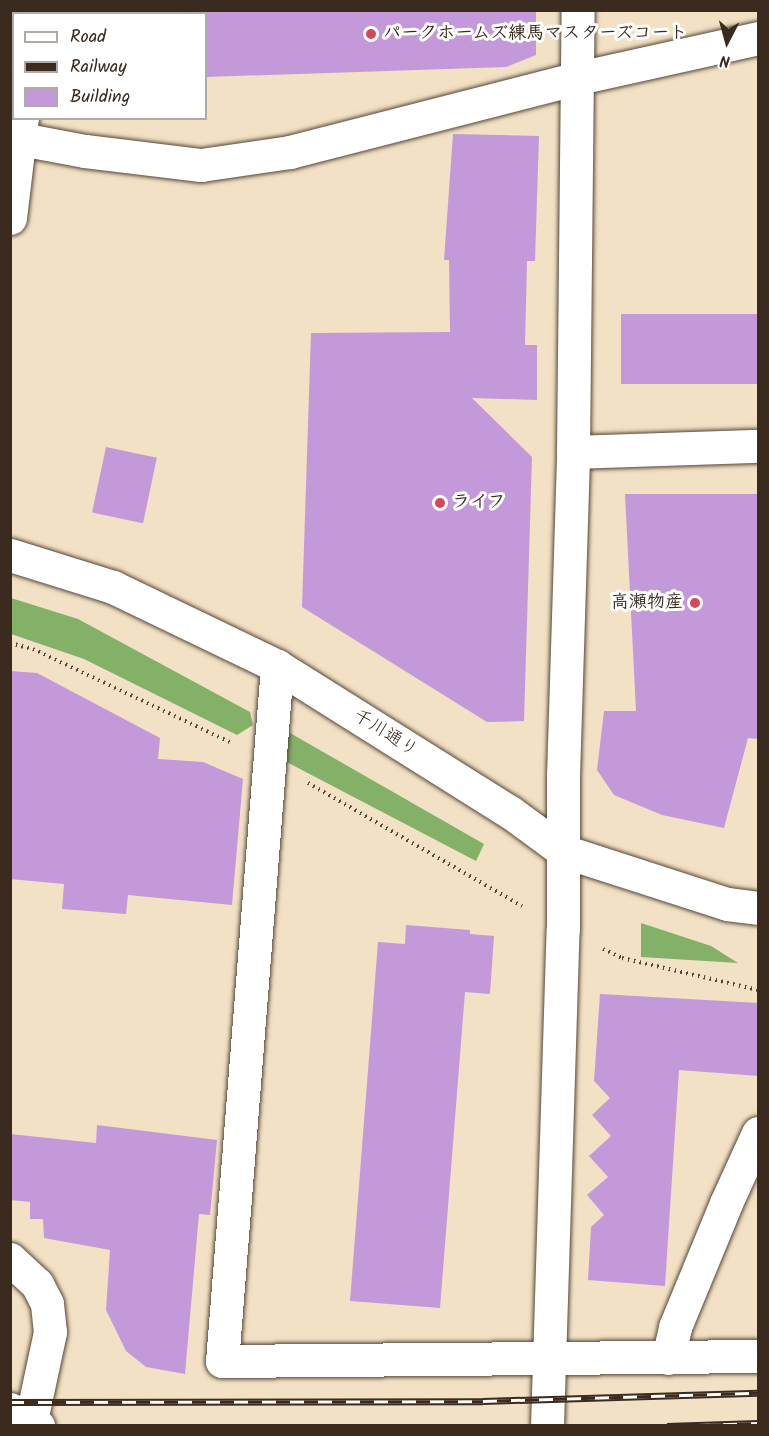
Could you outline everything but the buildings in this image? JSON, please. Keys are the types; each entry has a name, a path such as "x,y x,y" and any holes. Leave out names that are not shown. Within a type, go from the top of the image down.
{"street":[{"path":"547,1425 573,452 578,10"},
{"path":"10,218 17,131 85,151 201,165 290,152 578,78 759,38"},
{"path":"573,452 759,446"},
{"name":"千川通り","path":"10,555 113,587 277,666 510,812 563,851 727,904 759,908"},
{"path":"277,666 222,1361 668,1359 759,1356"},
{"path":"668,1359 675,1327 726,1203 759,1133"},
{"path":"10,1260 37,1284 47,1304 50,1332 26,1419"}],"path":[{"path":"10,643 33,650 269,760 562,929 622,958 759,990"}],"green space":[{"path":"11,598 78,619 250,712 253,725 237,735 84,659 11,634"},
{"path":"290,733 484,844 476,861 279,758 281,739"},
{"path":"641,923 711,946 738,963 641,957"}],"railway":[{"path":"10,1402 483,1401 758,1393"},
{"path":"667,1426 758,1423"}],"place":[{"name":"パークホームズ練馬マスターズコート","path":"371,34"},
{"name":"ライフ","path":"440,503"},
{"name":"高瀬物産","path":"695,603"}]}
